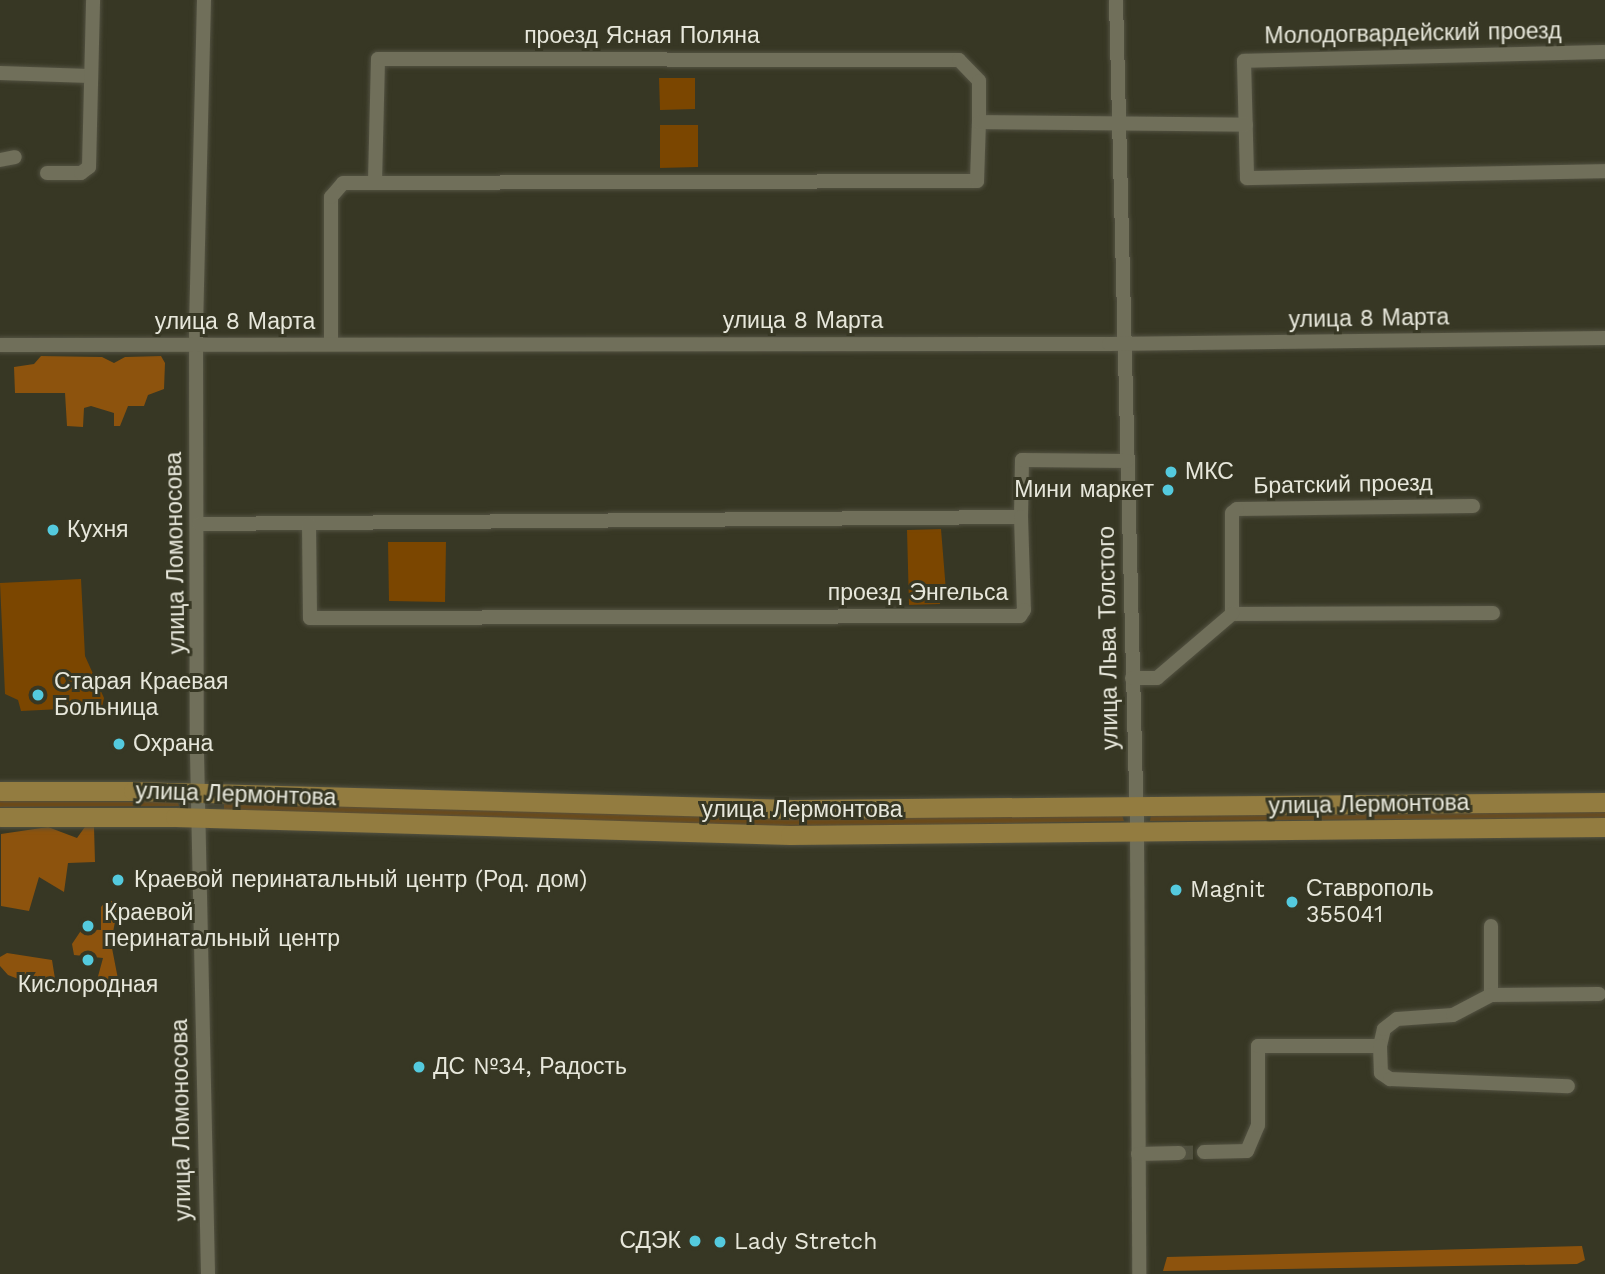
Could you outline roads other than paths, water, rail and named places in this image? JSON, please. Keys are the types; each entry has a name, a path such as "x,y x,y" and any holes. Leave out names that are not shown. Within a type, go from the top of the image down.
{"main road":[{"name":"улица Лермонтова","path":"0,791 198,793 606,807 1605,802"},
{"name":"улица Лермонтова","path":"0,817 199,818 764,835 1605,827"}],"street":[{"path":"47,173 81,173 89,167 93,0"},
{"name":"улица Ломоносова","path":"204,0 196,345 199,524 198,793 208,1274"},
{"name":"улица Льва Толстого","path":"1116,0 1137,832 1139,1274"},
{"name":"Молодогвардейский проезд","path":"1605,52 1244,61 1247,178 1605,171"},
{"name":"проезд Ясная Поляна","path":"331,344 331,197 343,184 977,181 979,81 959,60 378,59 375,182"},
{"path":"0,73 90,76"},
{"path":"979,122 1119,126 1246,125"},
{"path":"0,160 15,157"},
{"name":"улица 8 Марта","path":"0,345 1124,344 1605,338"},
{"path":"199,524 1021,517 1022,460 1127,461"},
{"name":"Братский проезд","path":"1232,614 1232,513 1237,509 1473,506"},
{"name":"проезд Энгельса","path":"309,524 310,618 1020,616 1024,610 1021,517"},
{"path":"1132,678 1157,678 1232,614 1493,613"},
{"path":"1491,926 1491,995"},
{"path":"1568,1086 1390,1079 1381,1073 1380,1046 1384,1029 1397,1018 1453,1015 1491,995 1599,994"},
{"path":"1204,1152 1247,1151 1258,1125 1258,1045 1380,1046"},
{"path":"1138,1154 1179,1153"}],"tunnel":[{"path":"1179,1153 1204,1152"}],"place":[{"name":"МКС","path":"1171,472"},
{"name":"Мини маркет","path":"1168,490"},
{"name":"Кухня","path":"53,530"},
{"name":"Старая Краевая Больница","path":"38,695"},
{"name":"Охрана","path":"119,744"},
{"name":"Краевой перинатальный центр (Род. дом)","path":"118,880"},
{"name":"Magnit","path":"1176,890"},
{"name":"Ставрополь 355041","path":"1292,902"},
{"name":"Краевой перинатальный центр","path":"88,926"},
{"name":"Кислородная","path":"88,960"},
{"name":"ДС №34, Радость","path":"419,1067"},
{"name":"СДЭК","path":"695,1241"},
{"name":"Lady Stretch","path":"720,1242"}]}
